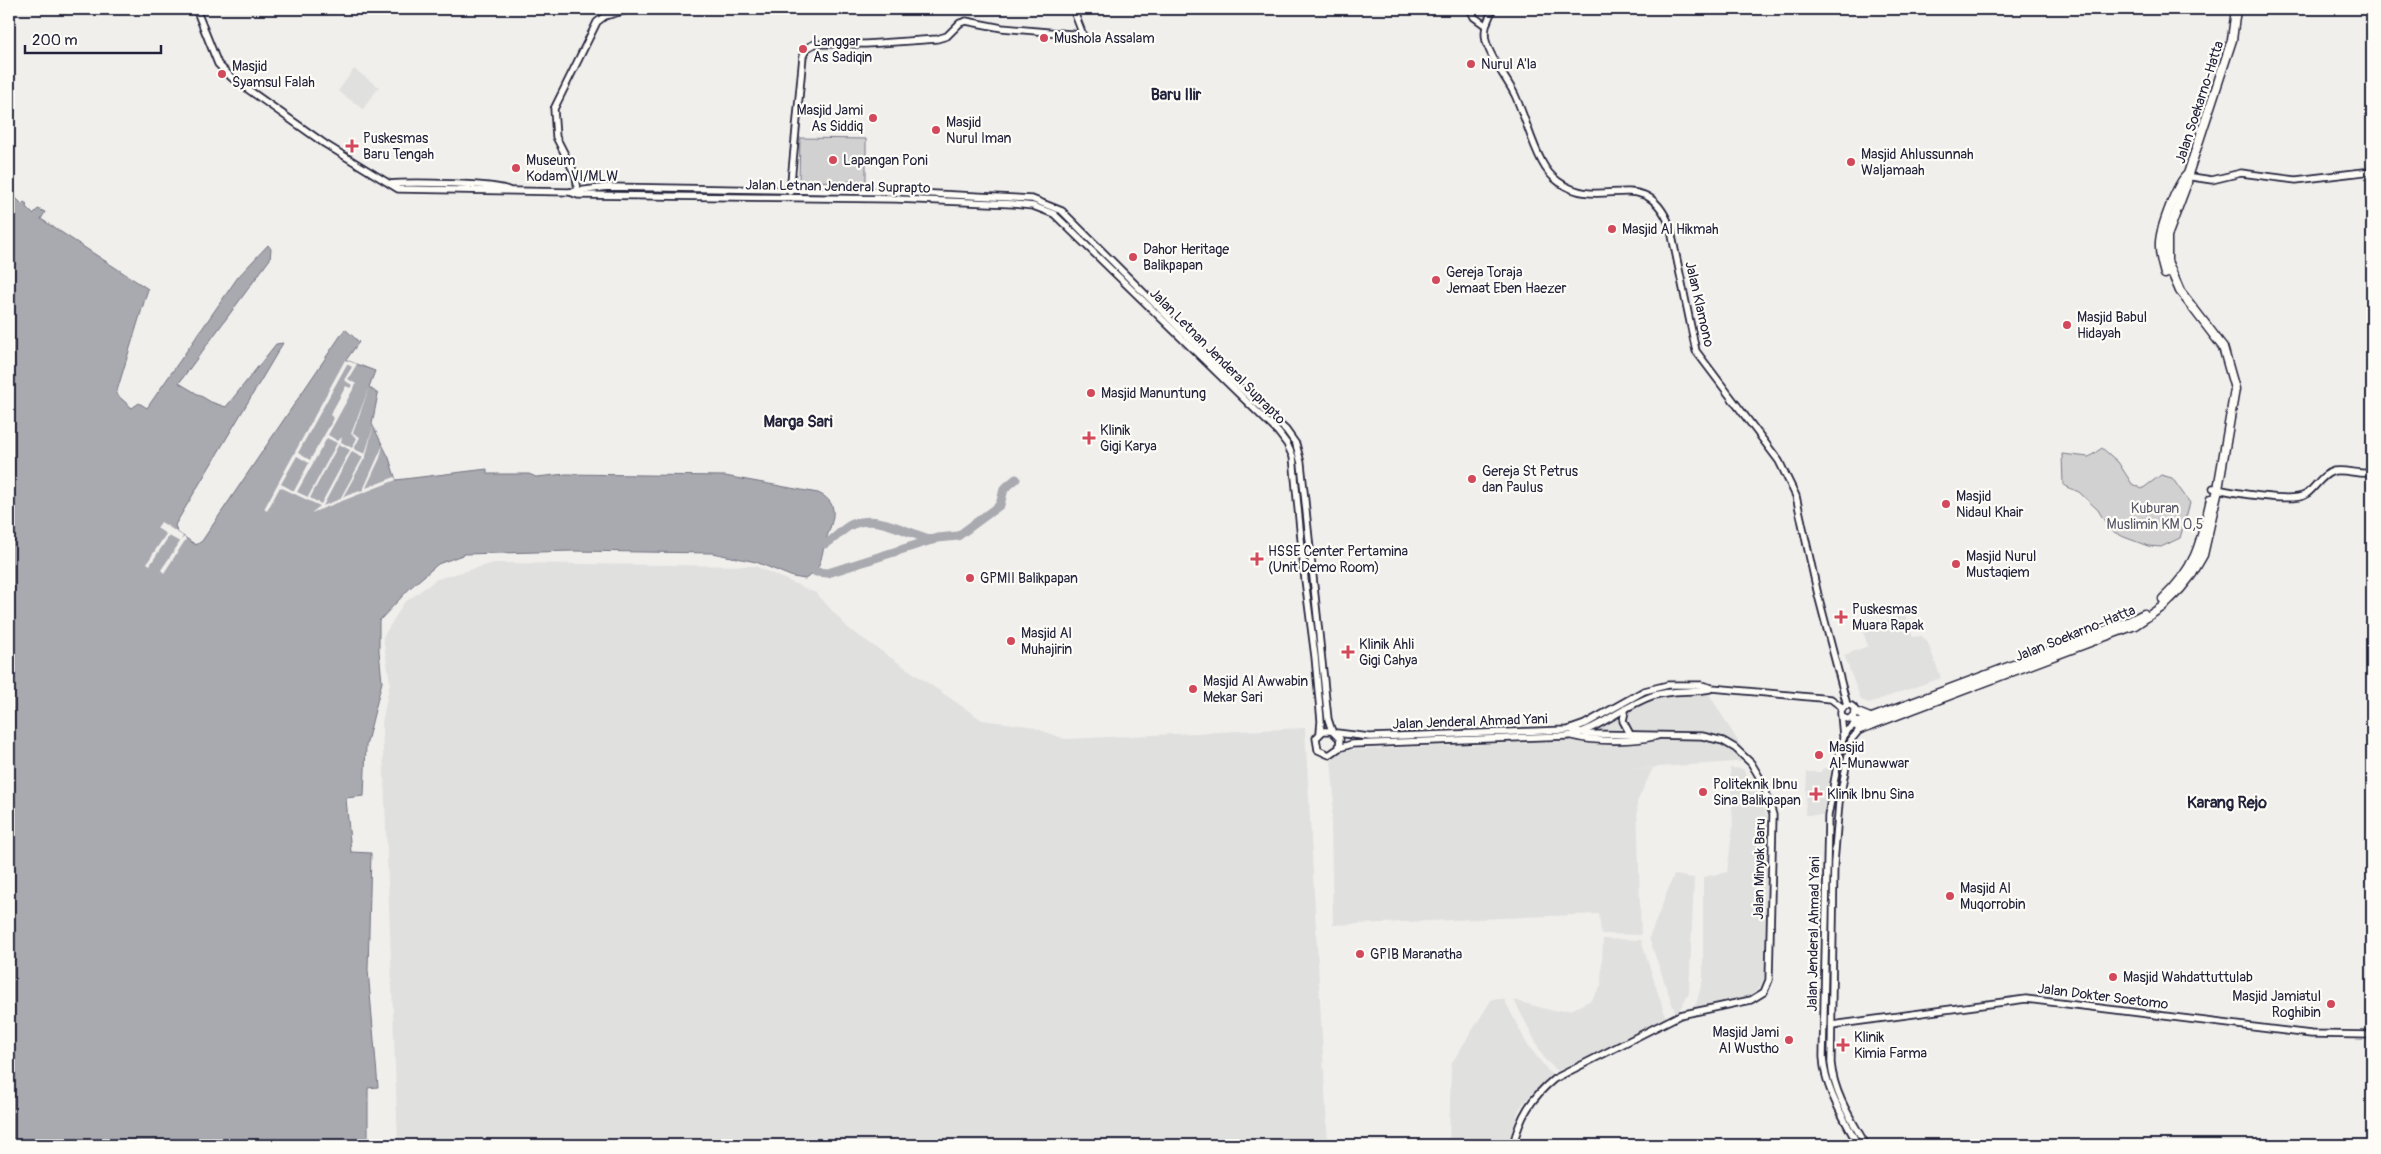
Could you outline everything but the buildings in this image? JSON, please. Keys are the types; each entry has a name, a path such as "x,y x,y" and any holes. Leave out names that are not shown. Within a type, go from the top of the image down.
{"highway":[{"name":"Jalan Soekarno-Hatta","path":"1856,721 2135,625 2162,607 2199,564 2205,548 2236,388 2223,347 2171,286 2160,257 2160,237 2188,176 2232,40 2236,9"},
{"name":"Jalan Soekarno-Hatta","path":"1856,721 1870,718 2128,622 2152,608 2166,597 2182,578 2198,553 2216,488"}],"main road":[{"path":"196,9 218,64 232,78 298,126 390,184"},
{"path":"578,192 576,176 556,137 554,109 597,22 605,16 631,9"},
{"path":"790,193 799,120 803,56 807,48 814,44 866,44 937,39 947,36 960,23 966,20 1002,28 1083,35 1074,9"},
{"path":"1470,9 1474,17 1485,25 1493,9"},
{"name":"Jalan Klamono","path":"1485,25 1488,50 1514,94 1540,156 1550,174 1564,185 1581,191 1643,193 1654,199 1663,210 1670,226 1696,351 1779,461 1796,496 1844,708 1843,737"},
{"path":"2188,176 2212,180 2241,174 2296,180 2372,171"},
{"name":"Jalan Letnan Jenderal Suprapto","path":"390,184 398,189 477,192 508,190 570,192 897,192 1032,199 1057,207 1072,219 1283,438 1293,457 1305,580 1316,657 1321,720 1320,732"},
{"name":"Jalan Letnan Jenderal Suprapto","path":"390,184 502,186 508,190"},
{"name":"Jalan Letnan Jenderal Suprapto","path":"790,193 1013,204 1048,211 1060,218 1201,353 1292,436 1300,456 1328,719 1334,732"},
{"path":"2216,488 2243,495 2302,497 2312,490 2325,476 2334,471 2360,475 2372,474"},
{"path":"1298,493 1305,494"},
{"name":"Jalan Jenderal Ahmad Yani","path":"1340,748 1352,744 1570,732 1649,689 1677,684 1701,685 1712,688"},
{"name":"Jalan Jenderal Ahmad Yani","path":"1580,733 1651,696 1670,691 1712,688 1831,699 1844,708"},
{"path":"1853,707 1856,721 1846,719 1844,708 1853,707"},
{"path":"1625,711 1623,721 1630,734"},
{"path":"1843,737 1856,721"},
{"name":"Jalan Jenderal Ahmad Yani","path":"1856,721 1839,803 1834,863 1831,1063 1832,1078 1844,1107 1866,1145"},
{"path":"1320,732 1334,732 1340,739 1340,748 1332,755 1320,753 1315,742 1320,732"},
{"name":"Jalan Jenderal Ahmad Yani","path":"1334,732 1370,737 1501,736"},
{"path":"1570,732 1601,740 1648,739 1659,736"},
{"name":"Jalan Minyak Baru","path":"1513,1145 1525,1109 1539,1092 1554,1080 1680,1015 1748,1000 1758,996 1766,990 1769,976 1773,825 1771,804 1763,783 1745,758 1735,748 1723,741 1691,735 1659,736 1570,732"},
{"name":"Jalan Jenderal Ahmad Yani","path":"1843,737 1834,776 1828,816 1823,1057 1824,1075 1837,1107 1858,1145"},
{"name":"Jalan Dokter Soetomo","path":"1832,1025 2026,999 2311,1034 2372,1035"}],"shaded area":[{"path":"354,69 379,87 363,109 338,91"},
{"path":"9,188 13,189 10,192 22,204 24,202 27,204 26,207 33,214 38,209 45,212 41,219 148,289 116,394 132,408 139,403 147,408 238,277 268,245 271,249 270,259 179,383 211,402 226,407 276,344 283,343 175,525 177,532 196,545 202,541 345,329 359,342 346,360 375,371 369,387 378,394 372,424 389,458 396,480 487,469 487,474 529,474 536,477 566,474 725,476 818,493 826,497 833,508 832,521 820,564 815,572 805,579 793,577 756,562 712,553 573,551 465,554 438,564 411,587 379,621 382,682 366,746 364,796 346,798 351,852 371,853 368,970 378,1087 368,1088 368,1145 9,1145"},
{"path":"494,563 755,566 816,593 849,629 982,720 1029,726 1065,739 1305,728 1328,1145 398,1145 382,723 390,682 383,637 404,603 437,579"},
{"path":"1905,614 1913,637 1922,636 1928,643 1941,678 1869,703 1861,700 1844,655 1868,646 1862,629"},
{"path":"1709,694 1750,761 1629,769 1653,768 1637,802 1641,935 1601,934 1599,914 1333,925 1331,825 1334,796 1331,760 1338,753 1350,750 1584,740 1623,714 1651,701 1669,695"},
{"path":"1730,768 1743,769 1756,789 1772,828 1765,976 1760,987 1748,998 1690,1009 1696,1004 1703,979 1703,877 1727,872 1733,826"},
{"name":"Klinik Ibnu Sina","path":"1823,768 1831,769 1824,815 1805,815 1807,772 1821,772"},
{"path":"1674,875 1694,878 1689,993 1680,1009 1675,1012 1649,938"},
{"path":"1603,939 1641,940 1666,1018 1558,1071 1545,1060 1514,1000 1553,1011 1573,1009 1591,1000 1601,986"},
{"path":"1492,999 1504,999 1527,1044 1553,1077 1533,1092 1519,1109 1508,1145 1449,1145 1451,1064"}],"green space":[{"name":"Lapangan Poni","path":"800,138 866,139 866,182 799,181"},
{"name":"Kuburan Muslimin KM 0,5","path":"2102,448 2118,462 2132,484 2142,489 2161,475 2172,478 2190,503 2180,538 2161,547 2148,546 2124,537 2110,530 2098,510 2079,492 2063,485 2062,454 2089,457"}],"pier":[{"path":"345,360 357,364 348,379 356,384 328,435 338,441 342,437 341,442 352,448 357,438 351,434 369,388 353,433 360,437 354,449 365,454 374,424 366,456 343,497 363,490 383,445 380,458 366,488 395,477 396,480 311,513 320,506 280,487 267,511 264,509","holes":["347,364 352,367 344,380 352,385 350,388 346,386 330,415 334,418 310,460 298,453","327,438 337,443 308,497 297,492","339,444 350,450 321,504 310,498","352,451 363,457 340,499 323,506","297,456 309,463 294,491 281,484"]},
{"path":"161,522 183,536 181,540 184,537 186,539 164,573 161,570 180,542 169,536 150,565 147,563 166,534 157,528"}],"waterway":[{"path":"816,572 828,573 938,538 958,536 1000,505 1004,489 1016,479"},
{"path":"825,544 853,524 873,521 933,540"}],"place":[{"name":"Mushola Assalam","path":"1044,38"},
{"name":"Langgar As Sadiqin","path":"803,49"},
{"name":"Nurul A'la","path":"1471,64"},
{"name":"Masjid Syamsul Falah","path":"222,74"},
{"name":"Masjid Jami As Siddiq","path":"873,118"},
{"name":"Masjid Nurul Iman","path":"936,130"},
{"name":"Puskesmas Baru Tengah","path":"352,146"},
{"name":"Lapangan Poni","path":"833,160"},
{"name":"Masjid Ahlussunnah Waljamaah","path":"1851,162"},
{"name":"Museum Kodam VI/MLW","path":"516,168"},
{"name":"Masjid Al Hikmah","path":"1612,229"},
{"name":"Dahor Heritage Balikpapan","path":"1133,257"},
{"name":"Gereja Toraja Jemaat Eben Haezer","path":"1436,280"},
{"name":"Masjid Babul Hidayah","path":"2067,325"},
{"name":"Masjid Manuntung","path":"1091,393"},
{"name":"Klinik Gigi Karya","path":"1089,438"},
{"name":"Gereja St Petrus dan Paulus","path":"1472,479"},
{"name":"Masjid Nidaul Khair","path":"1946,504"},
{"name":"HSSE Center Pertamina (Unit Demo Room)","path":"1257,559"},
{"name":"Masjid Nurul Mustaqiem","path":"1956,564"},
{"name":"GPMII Balikpapan","path":"970,578"},
{"name":"Puskesmas Muara Rapak","path":"1841,617"},
{"name":"Masjid Al Muhajirin","path":"1011,641"},
{"name":"Klinik Ahli Gigi Cahya","path":"1348,652"},
{"name":"Masjid Al Awwabin Mekar Sari","path":"1193,689"},
{"name":"Masjid Al-Munawwar","path":"1819,755"},
{"name":"Politeknik Ibnu Sina Balikpapan","path":"1703,792"},
{"name":"Klinik Ibnu Sina","path":"1816,794"},
{"name":"Masjid Al Muqorrobin","path":"1950,896"},
{"name":"GPIB Maranatha","path":"1360,954"},
{"name":"Masjid Wahdattuttulab","path":"2113,977"},
{"name":"Masjid Jamiatul Roghibin","path":"2331,1004"},
{"name":"Masjid Jami Al Wustho","path":"1789,1040"},
{"name":"Klinik Kimia Farma","path":"1843,1045"}],"district":[{"name":"Baru Ilir","path":"1176,94"},
{"name":"Marga Sari","path":"798,421"},
{"name":"Karang Rejo","path":"2227,802"}]}
